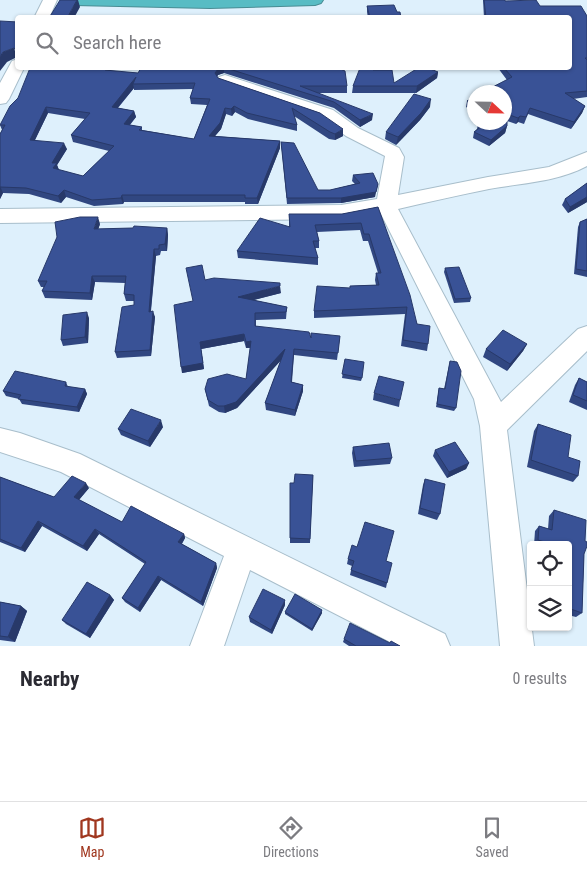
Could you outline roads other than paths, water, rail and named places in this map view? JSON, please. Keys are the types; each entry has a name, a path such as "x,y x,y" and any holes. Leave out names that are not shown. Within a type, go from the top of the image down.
{"highway":[{"path":"74,0 210,3 315,0"}],"street":[{"path":"42,15 50,0"},
{"path":"0,99 15,70"},
{"path":"225,80 326,114 352,132 392,152 395,157 386,206 487,399 493,426 517,646"},
{"path":"0,216 317,214 386,206 486,184 564,170 587,158"},
{"path":"493,426 587,336"},
{"path":"0,440 70,463 433,646"},
{"path":"207,646 242,550"}]}
